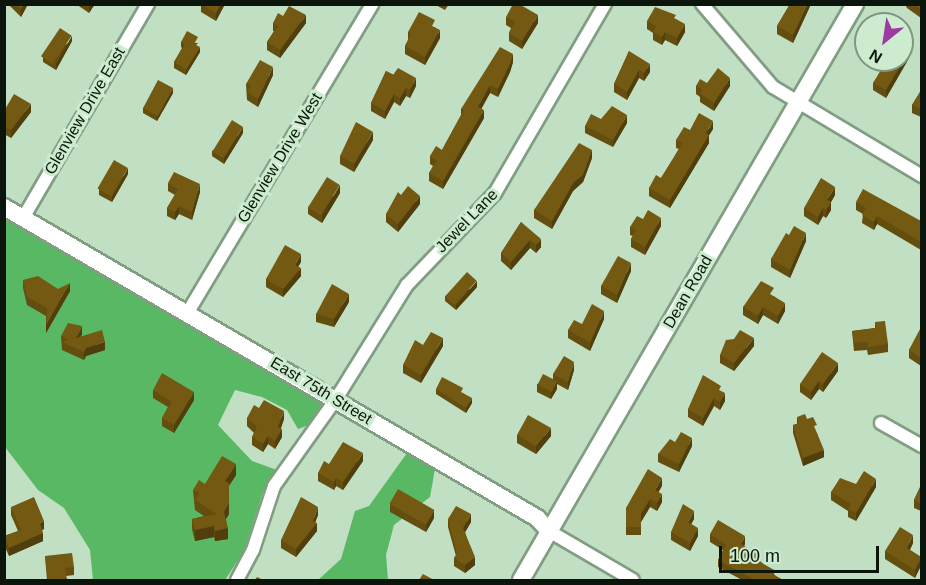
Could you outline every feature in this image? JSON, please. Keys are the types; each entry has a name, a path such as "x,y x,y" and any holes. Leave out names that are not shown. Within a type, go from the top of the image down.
{"street":[{"name":"Glenview Drive East","path":"23,218 147,4"},
{"name":"Glenview Drive West","path":"188,312 372,4"},
{"name":"Jewel Lane","path":"237,580 254,550 274,486 336,399 407,285 472,220 501,185 605,4"},
{"path":"702,4 755,69 798,103 921,176"},
{"name":"Dean Road","path":"521,580 855,4"},
{"name":"East 75th Street","path":"4,207 188,312 537,518 549,531 633,580"},
{"path":"881,423 921,446"}],"green space":[{"path":"5,218 323,404 309,425 298,429 287,410 262,397 235,390 218,425 252,461 277,470 263,492 244,551 225,580 93,580 90,550 64,508 38,490 5,447"},
{"path":"407,453 435,469 430,497 394,525 386,555 388,580 318,580 341,559 355,511 369,506"}],"building":[{"path":"201,4 221,4 216,13"},
{"path":"513,4 519,4 538,15 522,41 509,33 515,22 506,17"},
{"path":"790,4 808,4 793,35 777,26"},
{"path":"913,4 921,4 921,10"},
{"path":"289,6 306,15 280,50 267,42 278,26 273,23 278,13 283,16"},
{"path":"655,7 676,15 674,18 685,24 677,38 665,32 662,37 653,32 656,26 647,21"},
{"path":"419,12 435,20 432,26 440,30 425,57 405,46 411,34 408,32"},
{"path":"60,28 72,36 53,64 41,56"},
{"path":"187,31 198,37 194,44 200,47 186,70 174,62 185,44 181,42"},
{"path":"500,47 513,54 510,64 498,89 490,85 478,107 484,110 443,181 429,173 437,161 430,156 436,146 442,150 464,110 461,109"},
{"path":"629,51 650,64 644,73 639,70 627,92 614,84"},
{"path":"260,60 273,67 258,99 247,92 251,86 246,84"},
{"path":"398,68 416,78 410,90 406,88 400,98 394,94 385,111 371,103 386,71 393,75"},
{"path":"718,68 730,78 714,103 700,94 702,90 696,86 700,79 707,83"},
{"path":"880,72 897,72 886,90 873,83"},
{"path":"158,80 173,88 158,116 143,108"},
{"path":"921,90 921,109 912,105"},
{"path":"14,94 31,104 11,130 4,126 4,111"},
{"path":"612,106 627,115 613,140 585,126 591,114 601,119"},
{"path":"699,113 713,121 706,133 709,135 670,200 649,188 656,175 661,178 673,159 682,143 676,140 684,127 690,130"},
{"path":"232,120 243,127 223,158 212,151"},
{"path":"356,122 373,132 354,164 340,156"},
{"path":"579,143 592,150 583,175 573,183 552,221 534,210"},
{"path":"114,160 128,168 111,197 98,189"},
{"path":"174,172 200,184 192,212 179,206 175,212 167,208 178,189 168,183"},
{"path":"327,177 340,185 321,215 308,208"},
{"path":"821,178 835,187 827,200 831,202 826,210 823,208 818,217 804,208"},
{"path":"408,186 420,196 398,224 386,214 398,192 401,195"},
{"path":"863,189 921,221 921,242 877,216 874,222 862,215 866,208 856,202"},
{"path":"648,210 661,218 645,247 631,239 636,230 630,227 637,216 643,219"},
{"path":"521,222 541,239 536,245 530,240 511,262 501,253"},
{"path":"794,226 806,233 790,270 771,259 786,233 789,235"},
{"path":"285,245 301,254 295,265 301,268 283,289 266,279"},
{"path":"618,256 631,263 617,295 601,286"},
{"path":"467,272 477,281 455,305 445,297"},
{"path":"38,276 58,289 70,283 46,325 47,308 27,297 23,280"},
{"path":"761,281 774,288 770,294 785,303 778,316 763,307 758,316 743,307"},
{"path":"332,284 349,294 334,319 316,314"},
{"path":"592,304 604,311 590,343 568,330 574,320 582,324"},
{"path":"885,321 888,344 868,347 867,342 854,343 852,331 876,328 875,322"},
{"path":"68,323 82,326 76,338 102,330 105,342 86,348 84,352 62,342 68,340 61,336"},
{"path":"740,330 754,338 734,363 720,355 726,340 734,339"},
{"path":"921,330 921,358 909,350"},
{"path":"431,332 443,338 421,375 403,365 415,340 423,345"},
{"path":"822,352 838,363 823,384 819,381 811,392 800,384"},
{"path":"564,356 574,362 568,382 553,374"},
{"path":"162,373 194,392 174,425 162,418 172,402 153,390"},
{"path":"543,374 557,381 552,392 538,385"},
{"path":"703,375 721,386 719,390 725,393 720,402 714,398 703,418 688,409"},
{"path":"442,377 463,388 461,392 472,398 466,408 436,389"},
{"path":"264,400 284,411 278,427 282,429 275,441 268,436 263,444 252,437 257,427 247,418 254,405 259,408"},
{"path":"805,414 807,419 813,417 817,425 814,426 824,450 803,458 793,425 799,423 797,417"},
{"path":"528,415 551,428 536,446 517,435"},
{"path":"681,432 692,438 679,464 658,454 670,439 675,442"},
{"path":"343,442 363,453 343,482 336,478 334,482 318,473 324,461 329,464"},
{"path":"222,456 236,464 225,481 229,483 229,503 224,512 228,528 215,531 214,526 195,530 192,519 217,514 195,500 199,493 193,490 199,480 205,484"},
{"path":"648,469 662,478 655,490 662,494 657,503 650,499 641,514 641,527 626,527 626,508"},
{"path":"864,471 876,479 856,513 848,509 851,504 831,492 840,478 856,484"},
{"path":"921,485 921,504 914,500"},
{"path":"398,489 434,510 426,525 390,504"},
{"path":"34,497 44,521 40,523 43,533 9,548 4,536 21,530 11,507"},
{"path":"301,497 318,507 313,521 317,523 296,549 281,540"},
{"path":"683,504 694,511 688,522 698,528 690,543 671,532"},
{"path":"456,506 471,514 463,528 475,557 465,565 454,558 457,553 448,519"},
{"path":"718,520 745,536 741,544 759,555 760,562 776,571 773,575 783,580 755,580 718,560 726,545 710,534"},
{"path":"900,527 913,535 907,548 921,557 915,570 885,551"},
{"path":"72,553 74,567 65,568 67,580 48,580 45,556"},
{"path":"423,574 434,580 419,580"}]}
